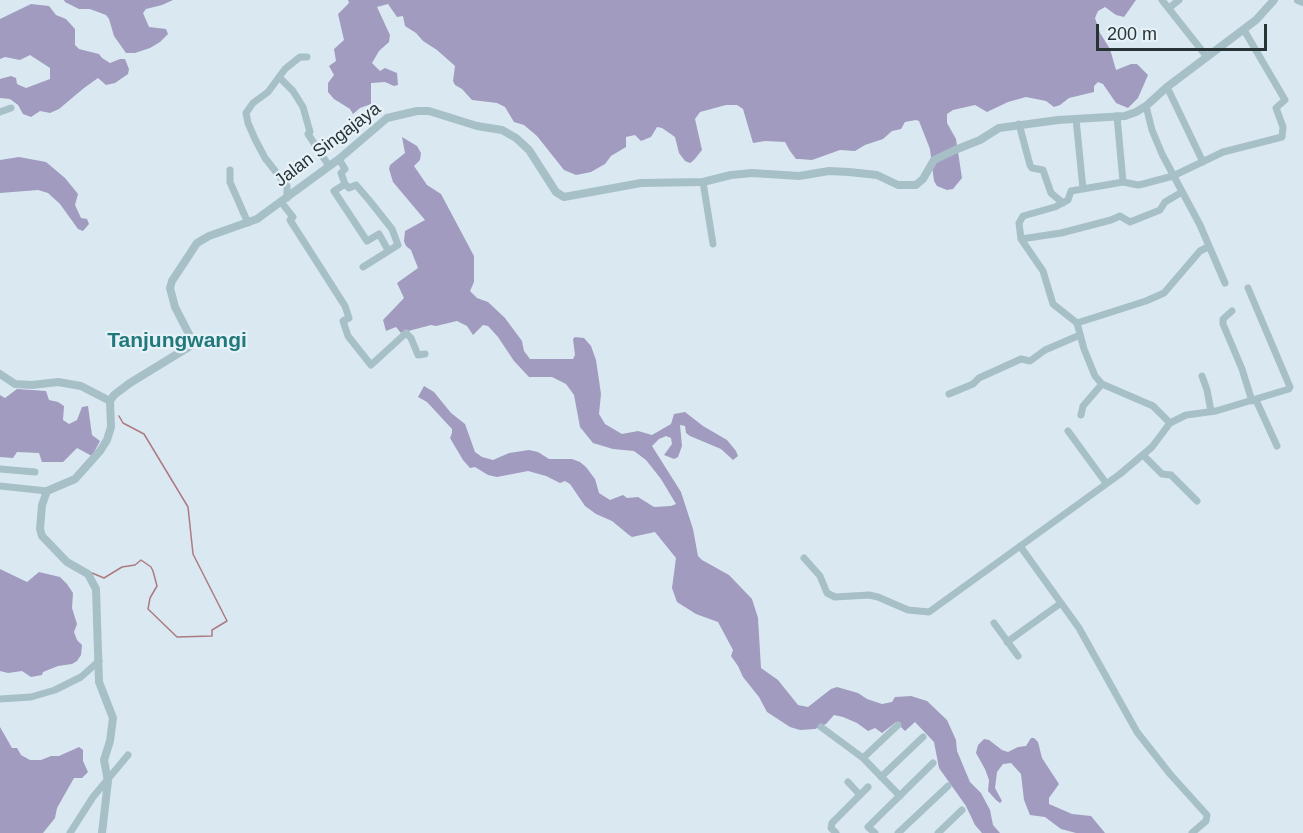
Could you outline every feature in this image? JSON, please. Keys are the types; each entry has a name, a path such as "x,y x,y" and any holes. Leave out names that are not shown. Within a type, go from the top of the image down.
{"street":[{"path":"1162,0 1208,57"},
{"path":"1168,8 1179,0"},
{"name":"Jalan Singajaya","path":"110,401 130,383 192,345 175,307 170,288 172,281 197,243 224,230 248,224 339,159 387,119 417,111 429,111 477,126 502,130 525,146 556,192 564,197 641,183 703,182 741,174 765,173 799,176 829,171 877,175 898,185 916,185 923,179 933,160 980,140 999,128 1019,124 1130,115 1146,106 1167,87 1244,30 1274,0"},
{"path":"1298,0 1303,2"},
{"path":"1170,423 1154,406 1102,384 1092,370 1077,323 1053,304 1043,271 1022,238 1019,223 1023,216 1063,203 1069,199 1070,192 1123,182 1138,185 1173,176 1223,152 1282,137 1281,120 1276,108 1284,102 1283,96 1244,30"},
{"path":"307,57 300,57 285,69 268,92 253,103 246,113 248,123 260,149 287,186 284,200 293,217 290,220 345,306 349,318 343,321 348,336 371,365 406,333 411,338 418,355 425,354"},
{"path":"279,77 293,91 303,107 310,132 308,134 329,166"},
{"path":"1167,87 1203,162"},
{"path":"1146,106 1152,130 1173,176 1200,225 1225,283"},
{"path":"0,112 11,108"},
{"path":"1117,116 1123,182"},
{"path":"1076,119 1083,189"},
{"path":"1019,124 1030,165 1032,168 1043,170 1052,193 1063,203"},
{"path":"339,159 345,169 341,173 345,184 349,188 356,185 392,229 398,245 363,267"},
{"path":"230,170 230,182 248,224"},
{"path":"703,182 713,244"},
{"path":"345,184 334,191 367,241 378,234 388,250"},
{"path":"1022,238 1061,233 1120,216 1132,221 1160,210 1165,202 1182,192"},
{"path":"1077,323 1164,293 1200,252 1208,247"},
{"path":"804,558 818,572 827,593 835,597 869,595 908,610 929,612 1143,456 1170,423 1186,416 1254,400 1290,388 1248,288"},
{"path":"1232,311 1223,319 1223,324 1254,400 1277,446"},
{"path":"949,394 1021,359 1030,361 1045,350 1080,335"},
{"path":"0,374 15,384 58,382 81,386 110,401 111,428 100,451 75,479 47,491 0,486"},
{"path":"1202,376 1211,411"},
{"path":"1081,415 1083,406 1102,384"},
{"path":"1068,430 1106,483"},
{"path":"1143,456 1162,474 1171,475 1197,501"},
{"path":"0,469 35,472"},
{"path":"47,491 42,505 40,531 62,558 88,574 97,593 100,687 113,715 110,741 104,760 108,780 102,833"},
{"path":"1020,546 1084,636 1137,732 1170,774 1207,815 1206,821 1192,833"},
{"path":"1007,642 1062,603"},
{"path":"994,623 1018,656"},
{"path":"0,699 31,697 55,690 81,677 99,661"},
{"path":"863,758 898,725"},
{"path":"821,727 863,758 900,796"},
{"path":"881,777 922,737"},
{"path":"70,833 93,797 128,755"},
{"path":"874,833 868,827 933,763"},
{"path":"848,782 860,795"},
{"path":"898,833 948,786"},
{"path":"836,833 831,828 832,823 868,787"},
{"path":"938,833 962,810"}],"shaded area":[{"path":"64,0 173,0 146,9 143,13 149,27 166,29 168,34 150,48 135,53 126,53 114,36 106,15 90,9 79,9"},
{"path":"348,0 1136,0 1124,17 1116,15 1105,7 1098,11 1095,18 1100,33 1110,49 1116,70 1137,64 1148,75 1138,98 1128,108 1116,103 1103,84 1098,82 1094,86 1094,92 1069,98 1054,107 1046,101 1026,97 987,112 975,105 953,110 947,114 947,123 956,139 962,178 953,189 947,190 937,186 934,181 930,149 919,121 905,122 901,129 892,131 883,139 855,151 840,150 812,160 796,159 785,142 753,143 743,109 737,105 726,105 700,112 695,119 702,150 690,163 685,161 679,153 675,137 657,127 651,137 641,141 635,135 626,137 626,147 611,156 605,164 591,172 576,175 564,170 537,136 524,125 514,122 505,107 497,103 472,100 455,85 453,81 455,66 405,26 403,16 397,17 388,4 377,7 390,35 389,42 379,51 372,63 380,71 385,68 397,73 398,85 394,86 385,82 371,83 371,104 360,108 353,114 328,92 328,83 334,75 329,66 336,61 334,49 344,40 338,14 349,3"},
{"path":"31,4 49,6 56,15 66,19 75,29 75,45 79,49 99,54 110,63 125,59 129,69 128,74 115,83 106,85 98,78 59,109 50,113 40,111 31,117 23,114 18,105 10,99 0,98 0,79 11,76 16,78 17,84 26,88 50,79 50,68 30,55 20,60 5,57 0,59 0,19"},
{"path":"402,137 417,146 421,153 420,160 414,166 427,185 441,194 474,256 474,282 470,291 477,298 488,302 505,318 522,341 524,351 530,359 573,359 575,355 573,339 575,337 584,338 591,346 596,360 601,394 599,414 605,424 622,434 638,431 652,435 671,424 674,414 685,412 727,440 736,451 738,456 733,460 721,449 690,436 686,433 685,426 680,425 682,446 678,457 674,459 664,455 672,444 671,438 666,436 652,446 681,492 693,529 698,556 729,575 752,599 758,618 761,668 778,680 798,705 808,707 837,687 858,693 882,704 892,702 895,697 911,696 927,701 947,720 970,782 981,793 990,810 993,825 1000,833 982,833 975,825 966,806 939,768 934,742 915,722 905,731 896,722 882,733 875,728 868,731 857,723 834,715 826,724 815,729 800,730 790,727 767,712 731,656 733,650 718,622 696,614 677,602 672,588 676,558 655,532 632,537 612,521 585,506 570,484 565,481 560,483 528,471 497,477 488,475 475,467 470,468 463,460 450,438 452,429 427,402 418,397 424,386 434,392 451,413 465,424 475,452 482,457 493,460 509,453 529,450 538,452 549,459 572,459 586,467 595,479 599,493 610,500 623,495 627,498 638,497 654,507 676,504 646,460 634,451 613,449 593,443 580,427 574,395 566,384 552,377 529,377 488,326 483,325 473,335 467,326 457,321 401,333 396,327 386,331 383,320 404,298 397,283 418,268 411,250 404,241 405,231 425,220 393,182 389,169 390,165 405,153"},
{"path":"19,157 46,162 65,178 78,194 75,205 81,218 87,219 89,224 83,231 78,229 60,204 48,193 38,190 0,193 0,160"},
{"path":"17,389 46,391 49,400 64,406 63,420 69,424 77,420 82,407 88,406 92,435 100,441 92,456 77,448 63,462 42,462 39,453 17,452 13,458 0,457 0,395 5,398"},
{"path":"0,569 27,582 39,572 60,577 67,584 73,593 72,608 77,624 74,632 82,645 81,655 77,661 31,677 22,671 8,673 0,671"},
{"path":"0,727 12,748 17,748 21,755 30,760 59,756 79,747 83,750 83,761 88,772 82,778 74,778 57,808 55,818 43,833 0,833"},
{"path":"1031,738 1038,742 1042,758 1059,784 1049,798 1049,804 1072,814 1091,816 1105,833 1076,833 1061,829 1045,817 1030,815 1024,800 1021,774 1011,763 1003,764 997,772 995,788 1002,801 1000,803 988,791 989,780 976,753 978,745 984,739 989,740 1008,752 1026,746"}],"waterway":[{"path":"92,573 104,578 122,567 135,565 141,560 151,567 157,586 150,598 148,609 177,637 212,636 212,630 227,621 193,554 188,507 144,434 123,423 119,416"}],"district":[{"name":"Tanjungwangi","path":"177,341"}]}
